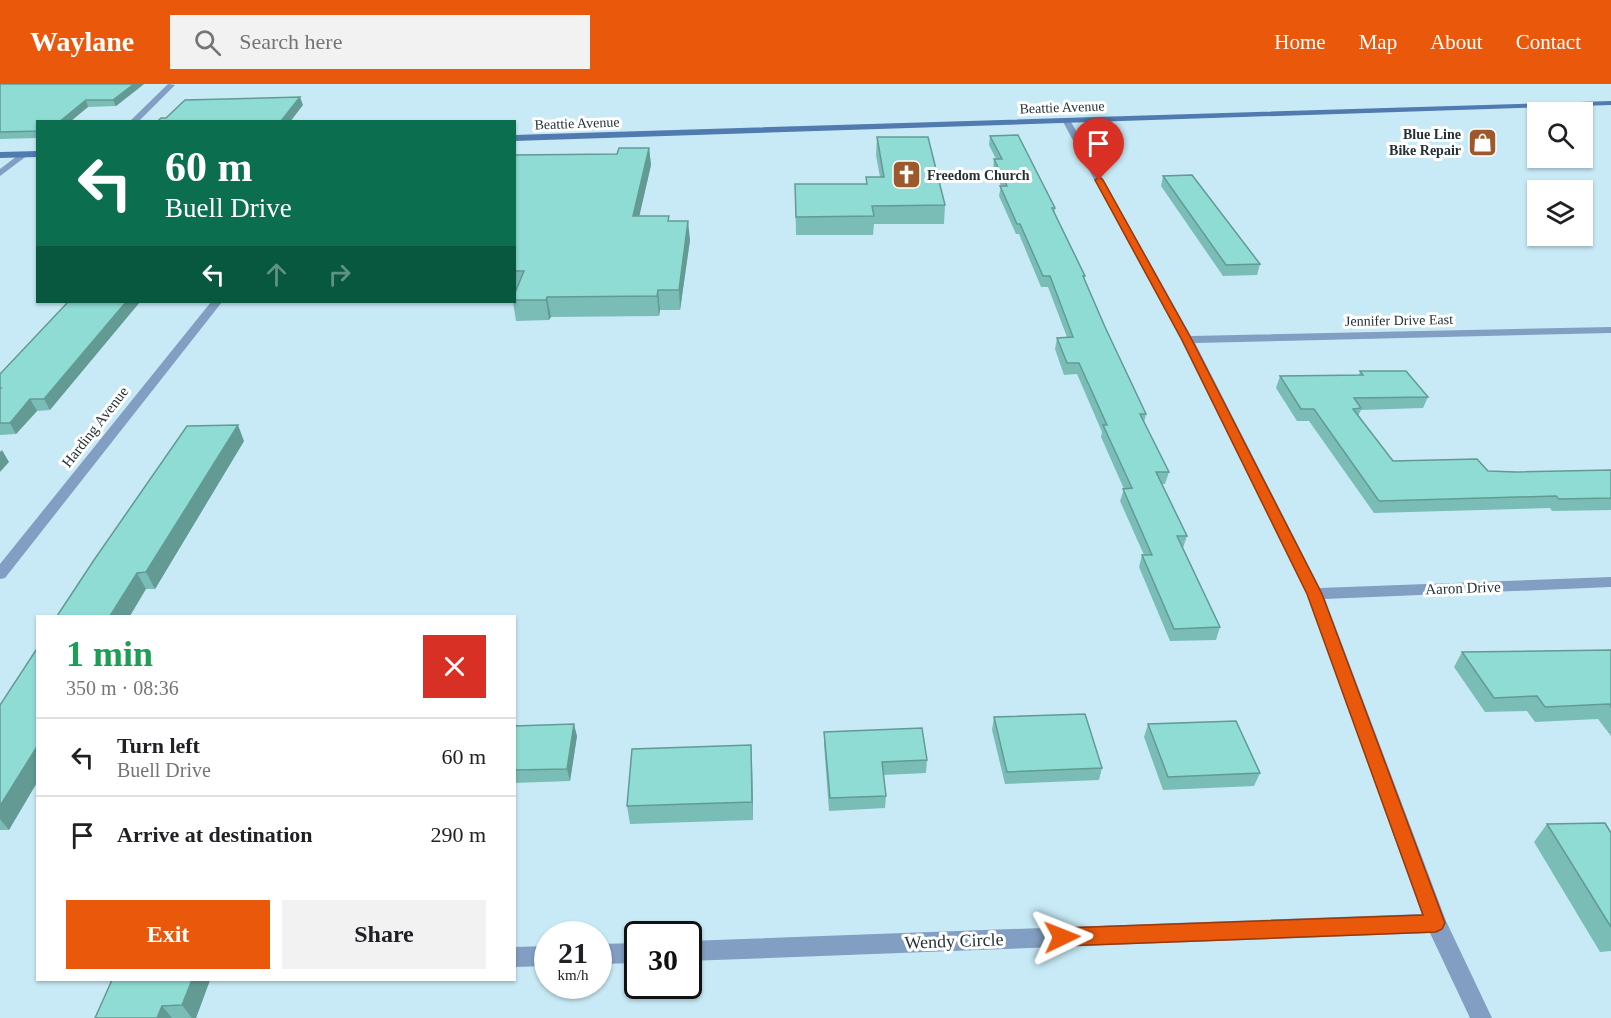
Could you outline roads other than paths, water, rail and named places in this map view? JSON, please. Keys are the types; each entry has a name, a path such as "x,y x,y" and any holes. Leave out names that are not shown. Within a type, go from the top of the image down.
{"street":[{"path":"156,84 171,85"},
{"path":"135,120 171,85"},
{"name":"Beattie Avenue","path":"516,138 1611,103"},
{"path":"1066,120 1187,340 1315,594 1436,923 1481,1018"},
{"path":"0,155 36,154"},
{"path":"0,173 24,155"},
{"name":"Harding Avenue","path":"0,574 215,303"},
{"name":"Jennifer Drive East","path":"1187,340 1611,330"},
{"name":"Aaron Drive","path":"1315,594 1611,582"},
{"name":"Wendy Circle","path":"702,950 1436,923"},
{"path":"516,957 534,956"}],"place":[{"name":"Blue Line Bike Repair","path":"1482,142"},
{"name":"Freedom Church","path":"906,175"}]}
